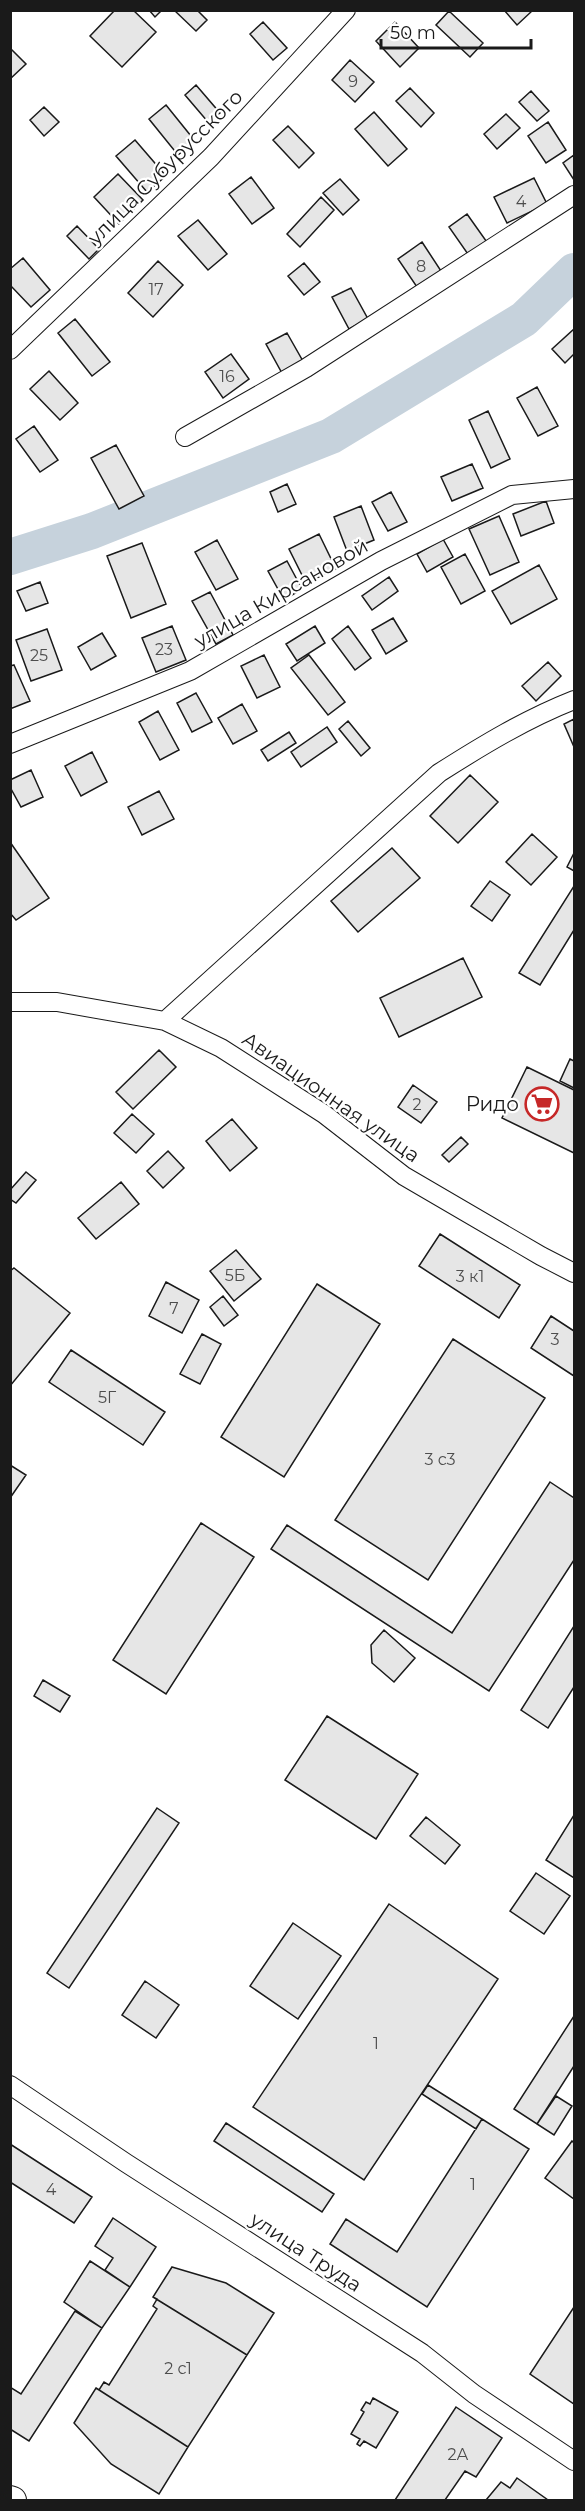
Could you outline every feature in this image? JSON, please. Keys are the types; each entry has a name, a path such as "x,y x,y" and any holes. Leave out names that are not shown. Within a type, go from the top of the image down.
{"street":[{"name":"улица Субурусского","path":"10,350 211,157 346,10"},
{"path":"185,437 316,362 574,195"},
{"name":"улица Кирсановой","path":"10,744 190,671 381,561 512,495 574,489"},
{"path":"165,1021 439,773 537,714 574,700"},
{"name":"Авиационная улица","path":"10,1002 57,1002 165,1021 250,1065 324,1114 404,1176 574,1273"},
{"name":"улица Труда","path":"10,2085 126,2163 422,2353 474,2394 574,2462"}],"building":[{"path":"115,10 133,10 156,32 122,67 90,36"},
{"path":"149,10 162,10 155,17"},
{"path":"197,10 207,20 196,31 175,11"},
{"path":"504,10 532,10 532,11 517,25"},
{"path":"449,11 483,43 470,57 436,25"},
{"path":"263,22 287,48 273,60 250,34"},
{"path":"395,22 419,48 400,67 376,41"},
{"path":"10,50 26,64 10,79"},
{"path":"350,60 374,82 355,102 332,80"},
{"path":"196,85 220,113 208,122 185,95"},
{"path":"410,88 434,113 421,127 396,101"},
{"path":"531,91 549,111 537,121 519,102"},
{"path":"166,105 195,141 178,155 149,119"},
{"path":"44,107 59,122 44,136 30,120"},
{"path":"374,112 407,149 388,166 355,129"},
{"path":"506,114 520,128 497,149 484,134"},
{"path":"548,122 566,150 546,163 528,136"},
{"path":"288,126 314,153 299,168 273,140"},
{"path":"135,140 166,176 147,192 116,156"},
{"path":"574,155 574,180 563,163"},
{"path":"118,174 143,200 119,224 94,197"},
{"path":"251,177 274,208 252,224 229,194"},
{"path":"534,178 547,204 507,223 494,197"},
{"path":"340,179 359,200 343,215 323,193"},
{"path":"321,197 334,210 300,247 287,234"},
{"path":"467,214 489,245 470,257 449,227"},
{"path":"198,220 227,254 208,270 178,236"},
{"path":"77,226 99,249 89,259 67,236"},
{"path":"422,242 443,274 419,290 398,259"},
{"path":"23,258 50,290 31,307 10,285 10,269"},
{"path":"158,261 183,285 153,317 128,293"},
{"path":"304,263 320,282 304,295 288,276"},
{"path":"351,288 368,319 349,329 332,297"},
{"path":"75,319 110,362 92,376 58,333"},
{"path":"574,329 574,354 565,363 552,349"},
{"path":"287,333 304,363 283,375 266,344"},
{"path":"231,354 249,379 223,398 205,372"},
{"path":"49,371 78,403 60,420 30,389"},
{"path":"537,387 558,426 538,436 517,398"},
{"path":"488,411 510,459 491,468 469,420"},
{"path":"34,426 58,460 40,472 16,439"},
{"path":"116,445 144,496 119,509 91,458"},
{"path":"472,464 483,488 452,501 441,477"},
{"path":"287,484 296,504 278,512 270,492"},
{"path":"391,492 407,522 388,531 372,502"},
{"path":"546,501 554,523 521,536 513,514"},
{"path":"361,506 374,540 347,551 334,517"},
{"path":"499,516 519,562 490,575 469,529"},
{"path":"319,534 336,569 306,583 289,549"},
{"path":"443,539 453,557 427,572 417,554"},
{"path":"217,540 238,579 216,590 195,552"},
{"path":"142,543 166,604 131,618 107,556"},
{"path":"465,554 485,591 461,604 441,567"},
{"path":"287,561 302,589 284,600 268,571"},
{"path":"539,565 557,599 511,624 492,591"},
{"path":"389,577 398,591 372,610 362,596"},
{"path":"40,582 48,603 26,611 17,591"},
{"path":"210,592 233,635 216,644 192,601"},
{"path":"393,618 407,641 386,654 372,630"},
{"path":"172,626 186,660 156,672 142,638"},
{"path":"315,626 325,643 297,661 286,644"},
{"path":"348,626 371,658 355,670 332,639"},
{"path":"47,629 62,670 31,681 16,640"},
{"path":"102,633 116,656 91,670 78,647"},
{"path":"264,655 280,687 257,698 241,666"},
{"path":"309,655 345,702 328,715 291,668"},
{"path":"548,662 561,676 536,701 522,686"},
{"path":"14,665 30,701 10,709 10,666"},
{"path":"196,693 212,722 192,732 177,703"},
{"path":"242,704 257,731 233,744 218,718"},
{"path":"158,711 179,750 160,760 139,722"},
{"path":"574,719 574,747 564,724"},
{"path":"348,721 370,748 361,756 339,729"},
{"path":"327,727 337,742 301,767 291,752"},
{"path":"289,732 296,743 268,761 261,750"},
{"path":"92,752 107,782 81,796 65,766"},
{"path":"31,770 43,797 21,807 10,787 10,780"},
{"path":"470,775 498,802 458,843 430,816"},
{"path":"159,791 174,819 142,835 128,807"},
{"path":"532,834 557,857 531,885 506,862"},
{"path":"10,842 49,898 16,920 10,913"},
{"path":"392,848 420,878 358,932 331,901"},
{"path":"574,853 574,871 567,867"},
{"path":"490,881 510,895 492,921 471,906"},
{"path":"574,886 574,930 540,985 519,973"},
{"path":"463,958 482,997 399,1037 380,998"},
{"path":"159,1050 176,1067 133,1109 116,1092"},
{"path":"570,1059 574,1061 574,1088 560,1081"},
{"name":"Ридо","path":"527,1067 574,1090 574,1153 502,1118"},
{"path":"413,1085 437,1102 421,1123 398,1107"},
{"path":"132,1114 154,1134 136,1153 114,1133"},
{"path":"232,1119 257,1148 230,1171 206,1141"},
{"path":"461,1137 468,1144 449,1162 442,1155"},
{"path":"168,1151 184,1168 163,1188 147,1171"},
{"path":"26,1172 36,1180 16,1203 10,1199 10,1190"},
{"path":"121,1182 139,1204 96,1239 78,1218"},
{"path":"440,1234 520,1285 499,1318 419,1266"},
{"path":"236,1250 261,1279 234,1301 210,1271"},
{"path":"14,1268 70,1313 10,1386 10,1271"},
{"path":"166,1282 199,1300 182,1333 149,1316"},
{"path":"317,1284 380,1324 284,1477 221,1437"},
{"path":"223,1296 238,1315 224,1326 210,1307"},
{"path":"551,1316 574,1331 574,1376 531,1348"},
{"path":"202,1334 221,1344 200,1384 180,1374"},
{"path":"453,1339 545,1398 428,1580 335,1520"},
{"path":"71,1350 165,1412 143,1445 49,1382"},
{"path":"10,1465 26,1475 10,1498"},
{"path":"550,1482 574,1498 574,1560 489,1691 271,1549 287,1525 452,1633"},
{"path":"201,1523 254,1557 166,1694 113,1660"},
{"path":"574,1626 574,1687 548,1728 521,1710"},
{"path":"384,1630 415,1658 394,1682 372,1663 371,1645"},
{"path":"43,1680 70,1696 60,1712 34,1696"},
{"path":"327,1716 418,1774 376,1839 285,1780"},
{"path":"157,1808 179,1823 69,1988 47,1973"},
{"path":"574,1815 574,1878 546,1860"},
{"path":"426,1817 460,1845 445,1864 410,1836"},
{"path":"536,1873 570,1896 544,1934 510,1911"},
{"path":"389,1904 498,1979 364,2180 253,2107"},
{"path":"293,1923 341,1956 298,2019 250,1986"},
{"path":"145,1981 179,2005 156,2038 122,2015"},
{"path":"574,2016 574,2066 537,2124 514,2109"},
{"path":"428,2085 482,2119 476,2129 422,2094"},
{"path":"556,2096 572,2106 554,2135 537,2124"},
{"path":"482,2119 529,2149 427,2307 330,2244 346,2219 397,2252"},
{"path":"226,2123 334,2194 322,2212 214,2141"},
{"path":"572,2141 574,2143 574,2199 545,2178"},
{"path":"10,2144 92,2197 74,2223 10,2182"},
{"path":"113,2218 156,2247 130,2287 105,2270 113,2258 95,2246"},
{"path":"90,2261 130,2287 102,2328 64,2302"},
{"path":"172,2267 226,2283 274,2313 247,2355 153,2297"},
{"path":"157,2299 247,2355 188,2447 99,2390 104,2382 109,2385 157,2309 153,2306"},
{"path":"574,2307 574,2404 530,2374"},
{"path":"75,2311 102,2328 29,2441 10,2429 10,2387 21,2394"},
{"path":"96,2388 188,2447 159,2494 111,2464 74,2423"},
{"path":"373,2398 398,2412 376,2448 364,2441 360,2446 357,2444 360,2439 351,2434 364,2412 361,2410 366,2402 370,2404"},
{"path":"456,2407 502,2438 476,2477 465,2471 445,2500 395,2500"},
{"path":"517,2478 548,2500 486,2500 501,2482 510,2488"}],"waterway":[{"path":"10,557 92,531 331,436 524,319 574,271"}],"place":[{"name":"Ридо","path":"542,1104"}]}
